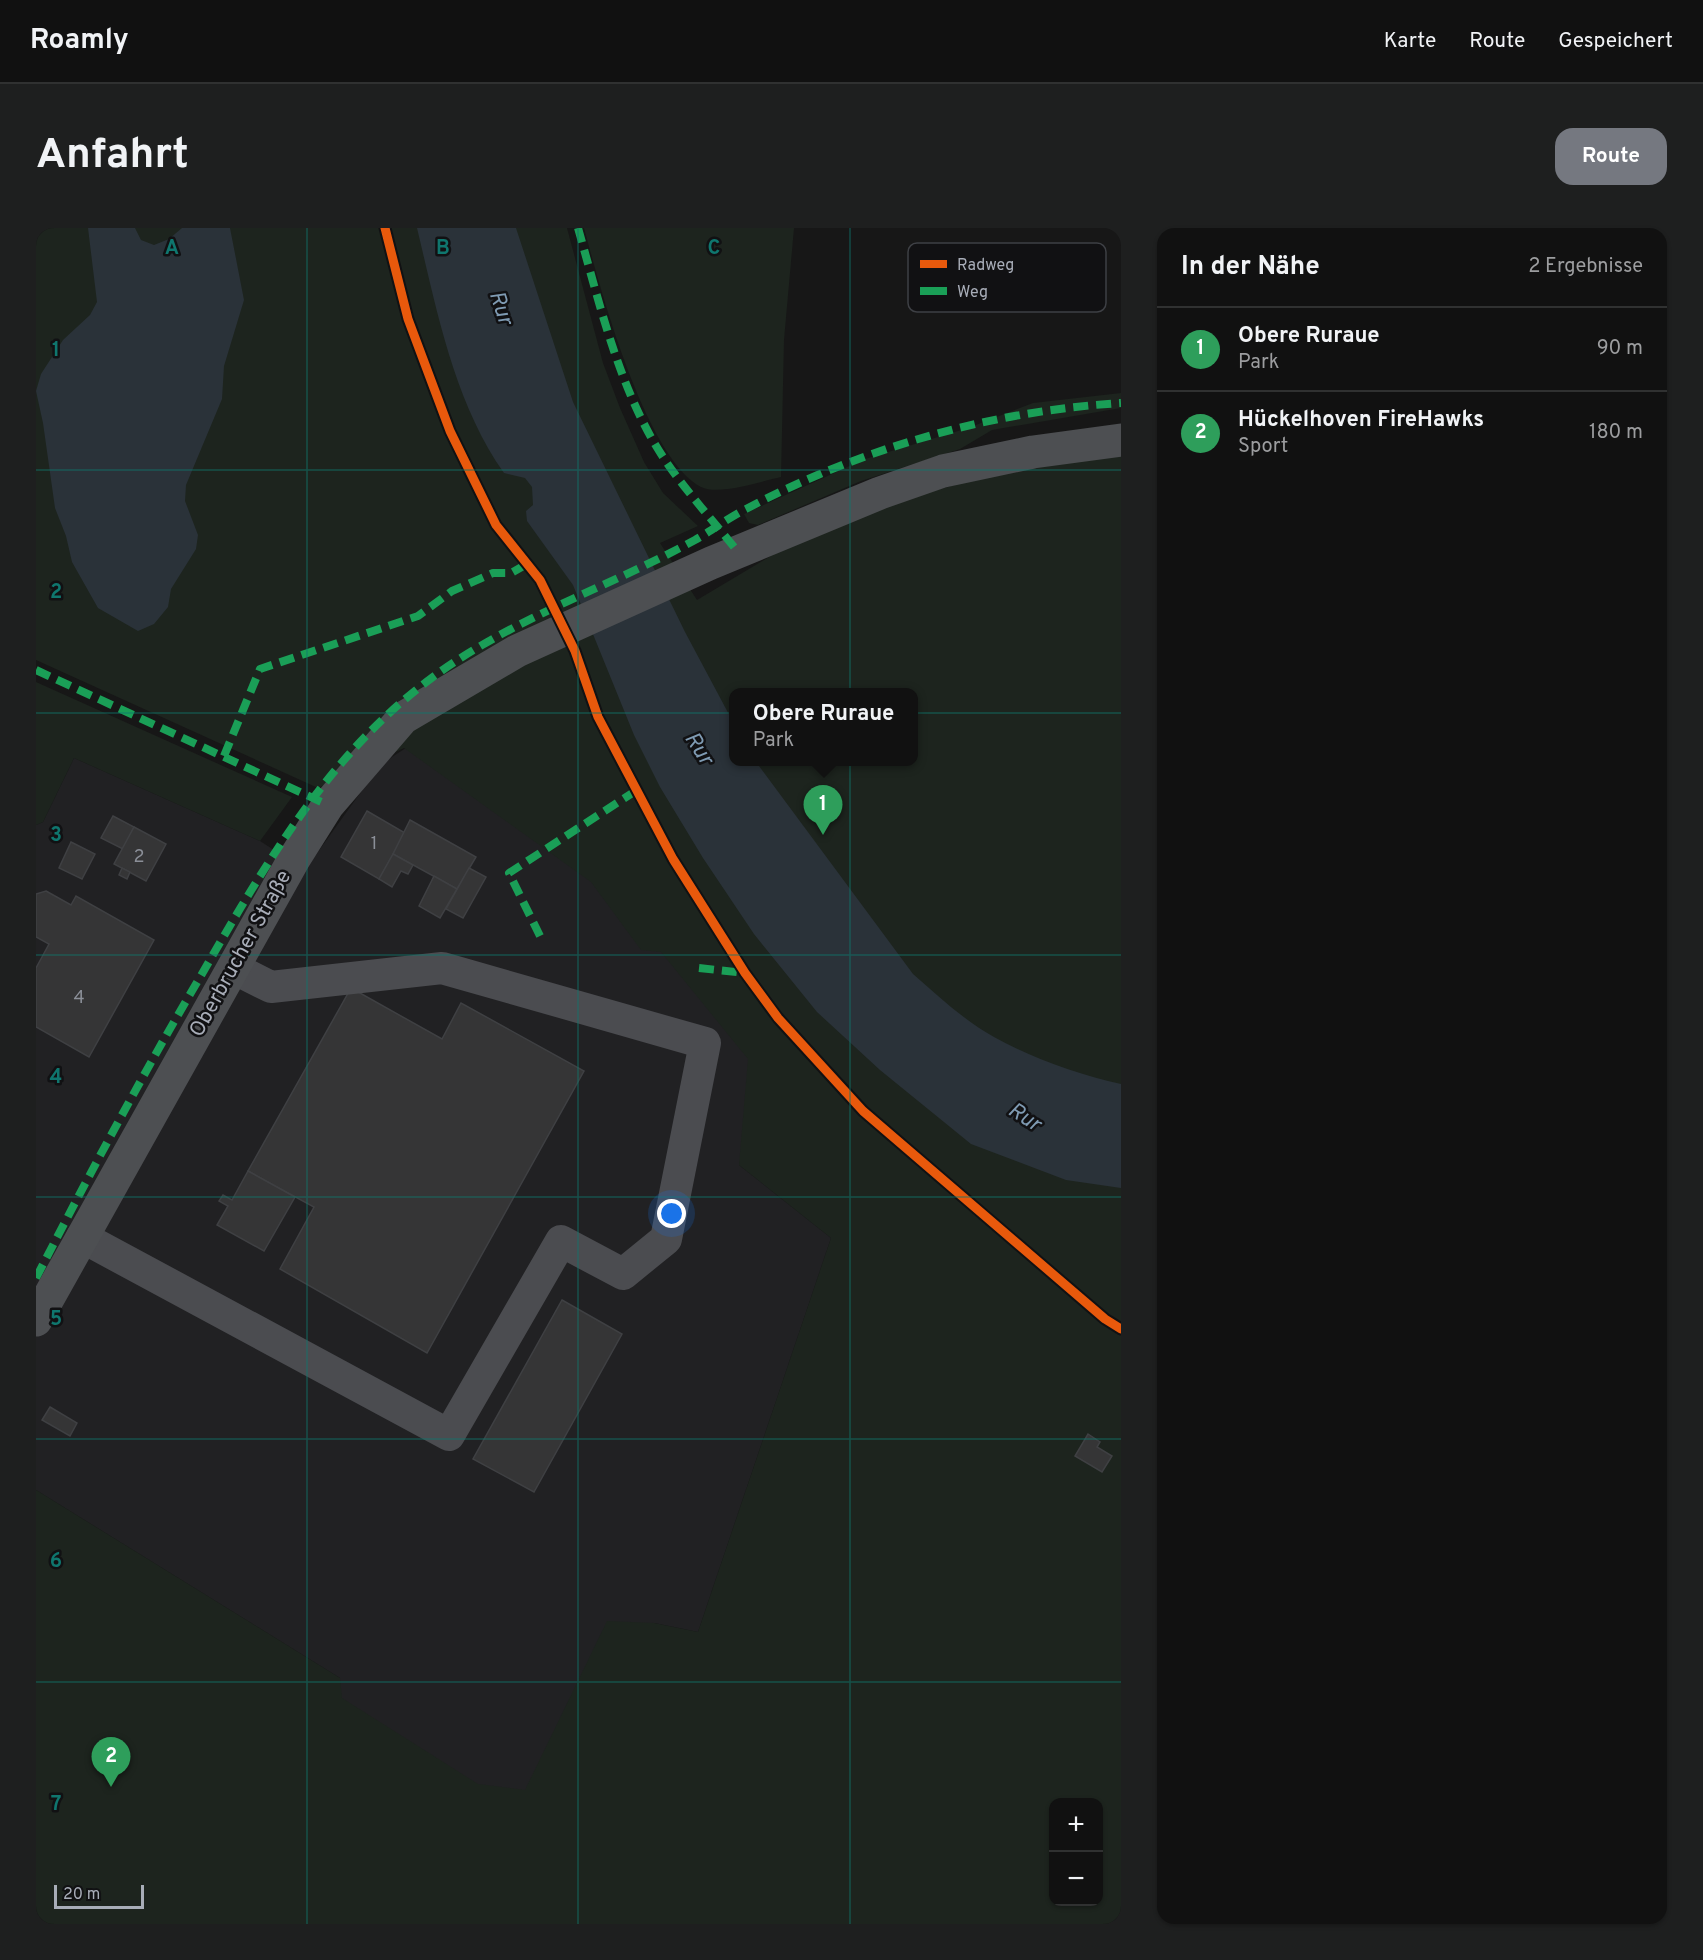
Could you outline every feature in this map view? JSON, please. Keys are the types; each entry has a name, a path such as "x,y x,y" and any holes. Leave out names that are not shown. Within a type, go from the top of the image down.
{"main road":[{"name":"Oberbrucher Straße","path":"36,1320 246,941 328,805 403,718 517,651 711,563 880,493 943,471 1033,452 1121,440"}],"lane":[{"path":"82,1237 449,1435 561,1241 623,1274 666,1239 705,1043 442,968 272,987 233,968"}],"shaded area":[{"path":"36,228 567,228 603,363 620,408 644,462 663,493 698,526 660,543 697,600 791,544 877,506 1018,468 1121,456 1121,1924 36,1924 36,1490 340,1678 342,1698 478,1784 525,1790 607,1621 654,1623 698,1632 831,1238 739,1165 748,1059 661,952 641,950 591,882 404,748 318,788 36,660"},
{"path":"584,228 794,228 784,340 781,477 718,490 701,487 681,470 661,442 628,369 601,290"},
{"path":"1121,393 1121,408 992,430 960,449 861,481 758,525 749,523 744,514 865,459 968,428 1033,403"},
{"path":"36,682 292,797 260,841 74,758 43,822 36,825"},
{"path":"473,705 771,1028 739,1165 831,1238 698,1632 654,1623 569,1820 320,1924 340,1678 36,1490 36,825 43,822 74,758 260,841 305,870 381,764"}],"water":[{"path":"88,228 135,228 141,240 154,245 169,239 182,228 230,228 244,300 224,366 222,399 186,485 185,501 198,535 196,549 171,589 168,607 154,624 138,631 98,608 72,562 66,536 55,508 36,391 41,374 63,340 90,315 97,302"},
{"name":"Rur","path":"417,228 516,228 573,402 685,632 729,714 729,766 759,766 913,974 952,1008 983,1031 1024,1052 1072,1071 1121,1084 1121,1188 1066,1180 971,1144 880,1070 817,1012 754,934 703,858 660,787 634,735 573,585 527,521 526,511 533,505 532,487 525,478 504,473 472,416 449,355"}],"building":[{"path":"367,811 405,833 379,879 341,857"},
{"path":"113,816 134,827 123,849 101,838"},
{"path":"410,820 476,857 457,889 393,854"},
{"path":"134,827 166,844 146,881 114,864"},
{"path":"71,842 95,854 82,879 59,868"},
{"path":"393,854 413,865 408,874 401,871 392,887 379,879"},
{"path":"122,868 130,872 127,879 119,875"},
{"path":"469,868 486,877 463,918 446,909"},
{"path":"434,876 457,889 440,918 419,906"},
{"path":"46,891 71,905 76,896 154,940 89,1057 36,1027 36,968 49,944 36,937 36,894"},
{"path":"351,988 442,1039 461,1003 584,1071 427,1353 280,1269 314,1207 248,1171"},
{"path":"248,1171 295,1197 264,1251 217,1225 228,1206 219,1201 223,1195 232,1200"},
{"path":"562,1300 622,1334 534,1492 473,1459"},
{"path":"50,1407 77,1423 70,1436 42,1420"},
{"path":"1088,1434 1100,1442 1097,1447 1112,1456 1102,1472 1075,1456"}],"marked path":[{"path":"578,228 609,336 639,414 671,469 738,552"},
{"path":"36,1278 156,1053 273,855 330,777 361,741 395,708 433,677 464,656 528,620 662,557 746,509 835,468 928,436 976,424 1072,407 1121,403"},
{"path":"224,756 260,669 418,616 452,591 493,573 511,573 527,564"},
{"path":"36,670 328,805"},
{"path":"540,936 509,873 637,790"},
{"path":"699,968 745,973"}],"cycle path":[{"path":"385,228 408,319 450,431 496,525 540,580 575,651 598,717 673,859 745,973 778,1018 863,1111 1105,1319 1121,1329"}],"place":[{"name":"Obere Ruraue","path":"823,835"},
{"name":"Hückelhoven FireHawks","path":"111,1787"}]}
